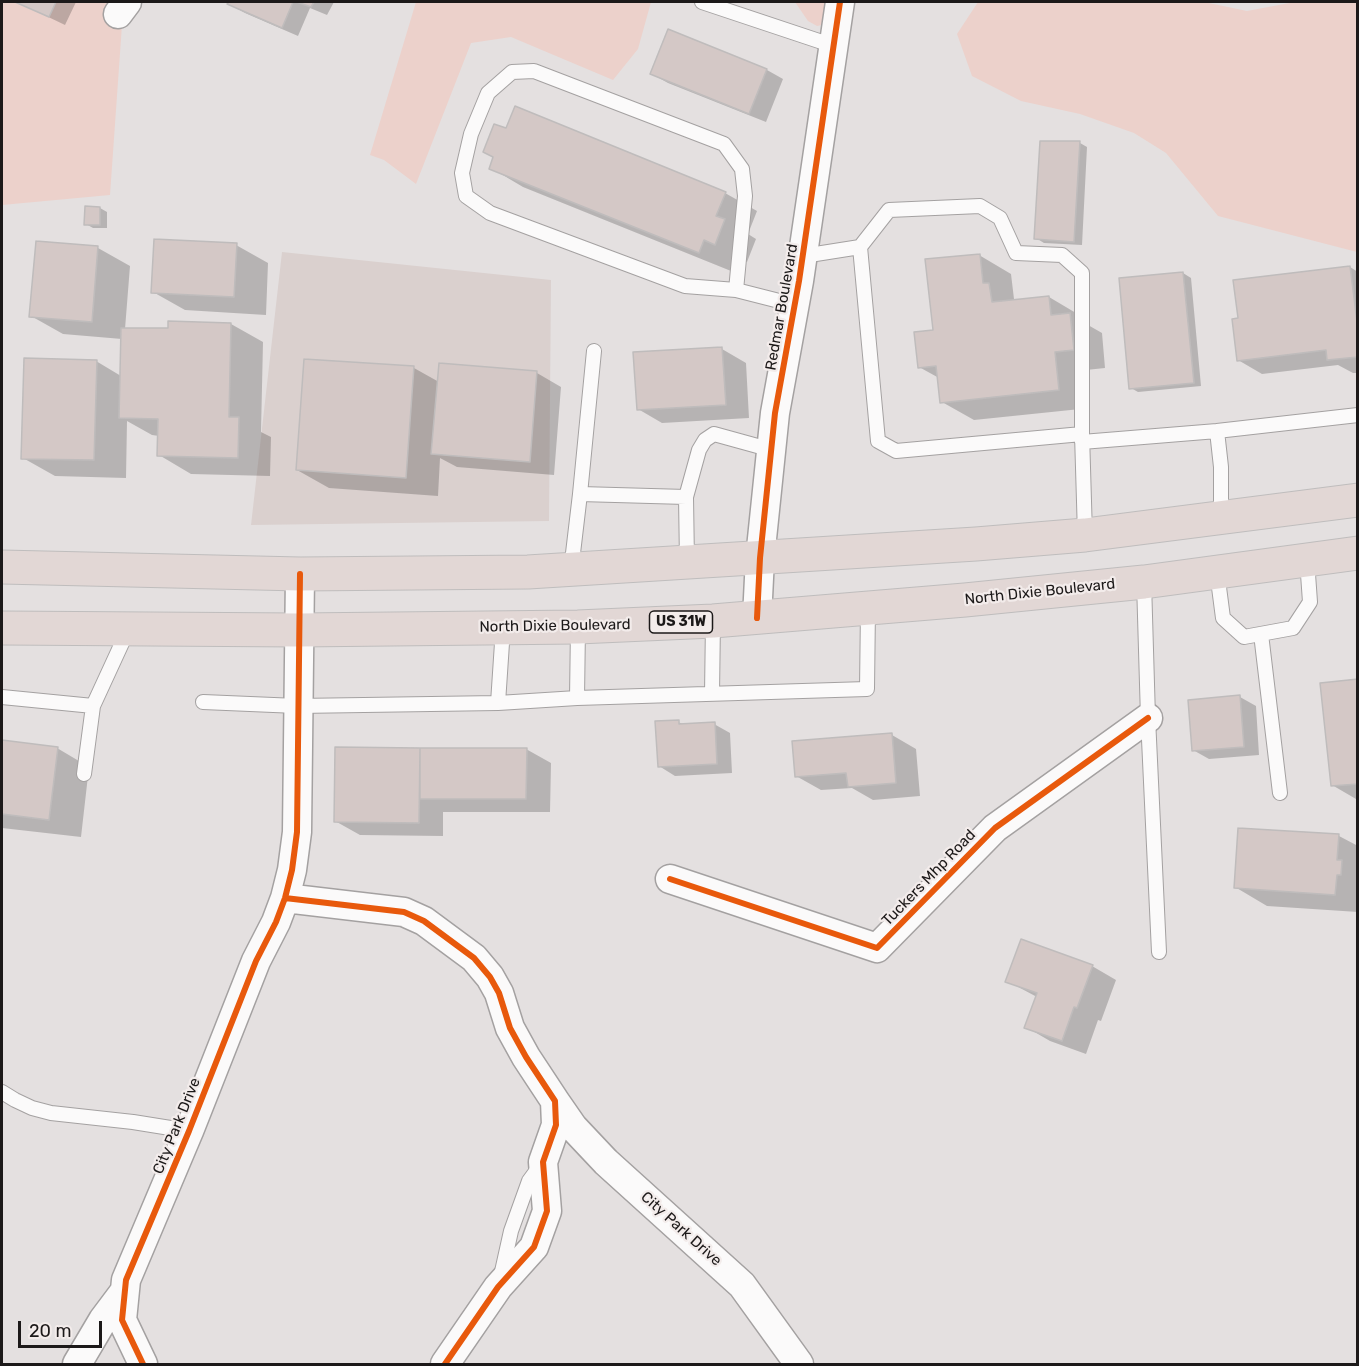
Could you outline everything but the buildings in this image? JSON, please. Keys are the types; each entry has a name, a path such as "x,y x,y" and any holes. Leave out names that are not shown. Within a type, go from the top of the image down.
{"highway":[{"path":"2,567 300,573 571,570 1084,535 1358,500"},
{"name":"North Dixie Boulevard","path":"2,628 299,630 578,627 713,621 1144,582 1358,553"}],"street":[{"name":"Redmar Boulevard","path":"757,618 760,558 775,414 803,256 840,2"},
{"name":"City Park Drive","path":"143,1365 122,1320 126,1280 189,1131 256,961 276,922 292,870 297,832 300,573"},
{"name":"Tuckers Mhp Road","path":"670,879 877,948 995,828 1148,718"},
{"name":"City Park Drive","path":"285,898 404,912 424,921 474,958 490,977 499,993 516,1038 573,1127 606,1162 742,1285 799,1365"},
{"path":"445,1365 498,1287 534,1247 547,1211 543,1162 556,1125 555,1101"},
{"name":"City Park Drive","path":"77,1365 103,1320 124,1292"}],"lane":[{"path":"702,2 834,46"},
{"path":"736,290 745,196 742,169 724,144 534,71 512,72 488,93 471,134 462,173 466,195 490,213 685,285 736,290 795,305"},
{"path":"803,256 860,247 889,210 980,206 1000,218 1016,253 1062,255 1082,273 1084,535"},
{"path":"860,247 878,441 896,451 1217,431 1358,415"},
{"path":"571,570 594,351"},
{"path":"1217,431 1221,467 1221,518"},
{"path":"687,562 686,497 699,450 705,440 714,434 772,450"},
{"path":"580,494 686,497"},
{"path":"1217,572 1223,618 1244,637 1293,628 1310,602 1307,560"},
{"path":"1144,582 1159,952"},
{"path":"203,702 297,706 498,703 578,698 867,689 868,608"},
{"path":"712,694 713,621"},
{"path":"498,703 503,627"},
{"path":"578,627 578,698"},
{"path":"84,774 93,706 128,630"},
{"path":"1261,634 1280,793"},
{"path":"2,697 93,706"},
{"path":"2,1092 32,1108 51,1113 134,1122 189,1131"}],"shaded area":[{"path":"2,2 126,2 122,25 110,195 2,205"},
{"path":"416,2 651,2 638,49 613,80 511,37 471,43 416,184 384,160 370,155"},
{"path":"795,2 827,2 822,25 817,26 808,21"},
{"path":"978,2 1204,2 1247,11 1295,2 1357,2 1357,252 1218,216 1166,153 1134,133 1080,114 1021,101 972,76 957,34"},
{"path":"282,252 551,280 549,521 251,525"}],"cycle path":[{"path":"757,618 760,558 775,413 799,281 840,2"},
{"path":"143,1364 122,1320 126,1280 189,1131 256,961 276,922 292,870 297,832 300,574"},
{"path":"670,879 877,948 995,828 1148,718"},
{"path":"285,898 404,912 424,921 474,958 490,977 499,993 510,1028 555,1101 556,1125 543,1162 547,1211 534,1247 498,1287 445,1364"}]}
